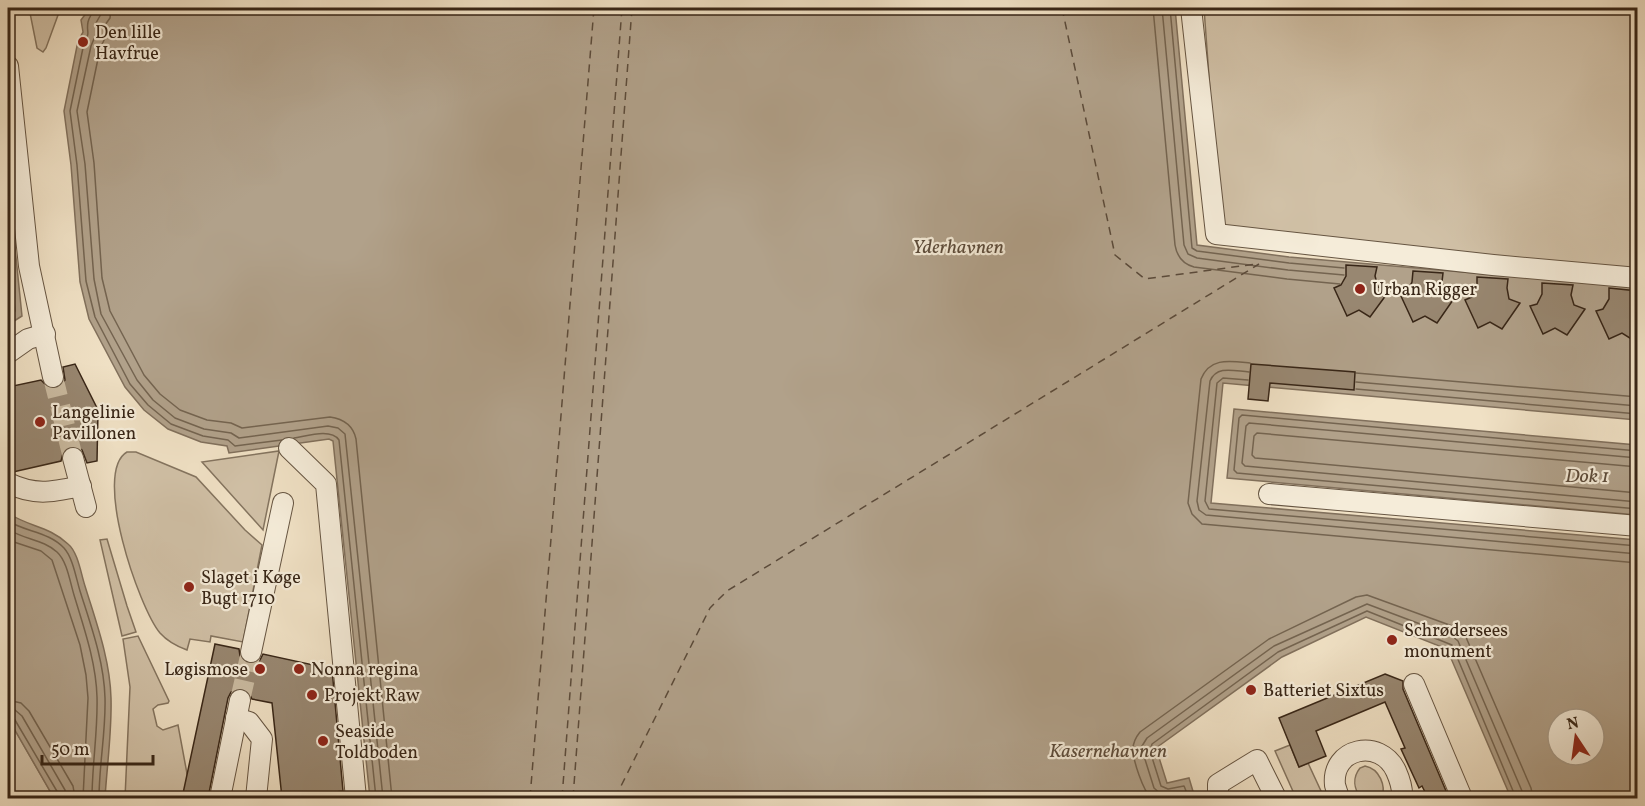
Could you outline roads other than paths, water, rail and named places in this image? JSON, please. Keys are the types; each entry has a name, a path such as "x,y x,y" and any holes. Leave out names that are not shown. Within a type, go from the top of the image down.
{"lane":[{"path":"1191,8 1216,234 1493,265 1638,278"},
{"path":"8,66 29,266 53,377"},
{"path":"8,353 28,339 45,334"},
{"path":"289,448 326,484 356,798"},
{"path":"73,458 86,507"},
{"path":"8,483 30,492 47,493 81,486"},
{"path":"1269,494 1638,526"},
{"path":"251,652 283,503"},
{"path":"1414,684 1462,798"},
{"path":"220,798 238,709 262,738 256,798"},
{"path":"1339,798 1335,777 1341,763 1354,752 1366,750 1378,752 1392,762 1402,787 1402,798"},
{"path":"1218,798 1218,784 1257,760 1276,798"}],"water":[{"name":"Yderhavnen","path":"90,8 1175,8 1197,245 1289,257 1637,287 1637,420 1223,383 1211,503 1637,540 1637,798 1511,798 1447,649 1366,617 1282,657 1156,748 1167,783 1189,778 1195,798 370,798 333,441 329,439 229,453 227,446 201,442 168,429 144,410 125,387 89,319 80,282 71,165 64,111 78,41 83,32 81,20"},
{"path":"8,179 22,316 8,325"},
{"name":"Dok 1","path":"1234,409 1637,445 1637,515 1227,478"},
{"path":"8,513 61,538 74,552 79,564 102,641 110,683 111,723 105,798 54,798 8,718"}],"tunnel":[{"path":"53,377 73,458"},
{"path":"240,700 251,652"}],"place":[{"name":"Den lille Havfrue","path":"83,42"},
{"name":"Urban Rigger","path":"1360,289"},
{"name":"Langelinie Pavillonen","path":"40,422"},
{"name":"Slaget i Køge Bugt 1710","path":"189,587"},
{"name":"Schrødersees monument","path":"1392,640"},
{"name":"Løgismose","path":"260,669"},
{"name":"Nonna regina","path":"299,669"},
{"name":"Batteriet Sixtus","path":"1251,690"},
{"name":"Projekt Raw","path":"312,695"},
{"name":"Seaside Toldboden","path":"323,741"}],"water label":[{"name":"Kasernehavnen","path":"1108,750"}]}
